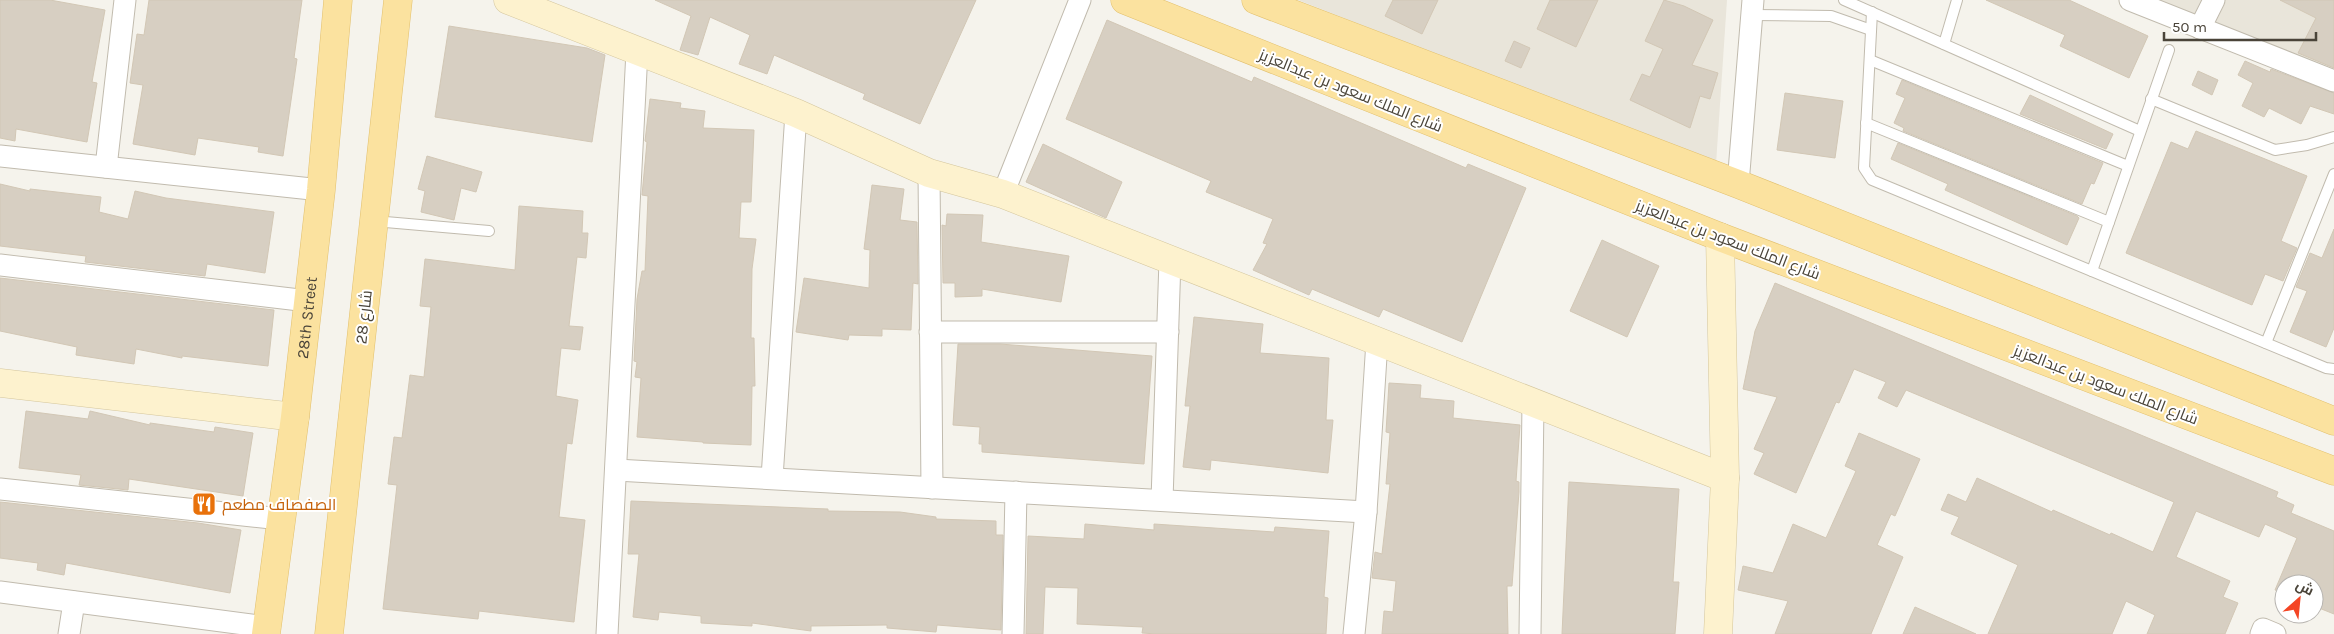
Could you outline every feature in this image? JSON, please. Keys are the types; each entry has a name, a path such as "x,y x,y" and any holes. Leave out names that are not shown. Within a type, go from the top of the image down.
{"main road":[{"name":"28th Street","path":"266,630 295,417 321,190 338,0"},
{"name":"شارع 28","path":"329,634 398,0"},
{"name":"شارع الملك سعود بن عبدالعزيز","path":"1125,0 1720,236 2334,471"},
{"path":"1256,0 1738,184 2334,421"}],"street":[{"path":"106,167 125,0"},
{"path":"508,0 796,113 929,173 1003,194 1725,478"},
{"path":"1003,194 1080,0"},
{"path":"2130,0 2334,81"},
{"path":"2200,28 2214,0"},
{"path":"1738,184 1753,8"},
{"path":"607,634 637,51"},
{"path":"772,478 796,113"},
{"path":"0,156 321,190"},
{"path":"929,173 932,488"},
{"path":"1718,634 1725,478 1720,236"},
{"path":"1162,500 1170,260"},
{"path":"0,265 308,301"},
{"path":"930,332 1168,332"},
{"path":"1354,634 1366,512 1377,341"},
{"path":"0,383 295,417"},
{"path":"1530,634 1533,403"},
{"path":"616,470 1366,512"},
{"path":"0,489 281,519"},
{"path":"1013,634 1016,492"},
{"path":"0,592 266,630"},
{"path":"69,634 74,602"},
{"path":"2261,634 2263,629 2275,634"}],"lane":[{"path":"1844,0 2140,131"},
{"path":"1944,44 1957,0"},
{"path":"1753,8 1831,16 1871,30"},
{"path":"1872,12 1864,168 1872,180 2326,368 2334,369"},
{"path":"2092,270 2169,50"},
{"path":"1870,60 2128,166"},
{"path":"2152,99 2276,150 2307,145 2334,137"},
{"path":"1866,123 2109,222"},
{"path":"2266,343 2334,174"},
{"path":"373,221 489,231"}],"shaded area":[{"path":"1298,0 1727,0 1716,164"},
{"path":"2152,0 2334,0 2334,76"}],"building":[{"path":"0,0 50,0 105,10 92,82 97,83 87,142 16,129 15,141 0,138"},
{"path":"149,0 302,0 294,58 297,59 283,156 258,152 259,147 198,138 195,155 133,144 143,85 130,83 137,34 144,35"},
{"path":"655,0 976,0 920,124 863,99 865,94 774,55 767,74 739,64 750,35 710,17 698,55 680,50 691,16"},
{"path":"1393,0 1438,0 1422,34 1385,16"},
{"path":"1550,0 1598,0 1576,47 1537,29"},
{"path":"1664,0 1684,6 1713,20 1692,65 1718,73 1710,99 1700,96 1690,128 1630,100 1642,74 1650,77 1663,49 1645,41"},
{"path":"1986,0 2069,0 2148,36 2129,78 2060,46 2065,35"},
{"path":"2280,0 2334,0 2334,68 2298,53 2316,18"},
{"path":"1107,20 1252,82 1254,77 1466,168 1468,164 1526,188 1462,342 1383,309 1379,317 1312,289 1309,295 1253,270 1267,244 1263,243 1273,219 1206,192 1211,181 1066,119"},
{"path":"449,26 587,48 605,55 592,142 435,117"},
{"path":"1514,41 1530,48 1521,68 1505,61"},
{"path":"2245,61 2270,72 2271,69 2334,93 2334,114 2310,106 2301,124 2269,108 2264,117 2242,106 2253,83 2238,75"},
{"path":"2198,71 2218,80 2212,95 2192,85"},
{"path":"1902,80 2103,163 2094,184 2091,183 2082,204 1903,131 1904,128 1894,123 1905,98 1896,94"},
{"path":"1785,93 1843,101 1835,158 1777,150"},
{"path":"2030,95 2113,134 2106,149 2020,114"},
{"path":"650,99 681,103 680,108 705,111 703,128 754,130 751,202 741,202 739,238 756,239 752,269 751,338 754,338 755,386 752,386 751,445 637,437 641,378 635,377 637,362 634,361 637,299 642,271 645,271 648,196 642,195"},
{"path":"2196,131 2307,176 2281,241 2297,248 2283,281 2265,274 2252,305 2126,253 2171,142 2188,149"},
{"path":"1898,143 2077,216 2079,218 2067,245 1945,190 1948,184 1891,159"},
{"path":"1043,144 1122,182 1106,218 1026,182"},
{"path":"427,156 482,172 476,192 461,188 454,220 421,212 425,191 418,189"},
{"path":"0,184 30,191 30,189 101,197 99,212 128,219 135,191 166,198 274,212 265,273 207,264 205,276 85,262 86,256 0,246"},
{"path":"872,185 904,189 900,220 917,222 918,284 913,283 911,330 882,329 882,336 849,335 848,340 796,332 804,278 869,288 870,250 864,249"},
{"path":"519,206 583,211 582,233 588,233 586,258 577,257 569,326 583,327 580,350 561,348 556,396 578,400 572,444 567,443 559,517 585,520 574,622 479,611 478,619 383,609 397,485 388,484 394,437 402,438 410,375 424,377 431,307 420,306 425,259 515,270"},
{"path":"947,214 983,215 981,242 1069,256 1061,302 982,289 982,296 955,297 955,283 943,283 942,225 946,226"},
{"path":"2334,229 2334,328 2326,347 2290,332 2307,291 2296,287 2310,253 2322,258"},
{"path":"1602,240 1659,266 1627,337 1570,311"},
{"path":"0,278 274,310 268,366 182,356 182,358 136,349 134,364 76,355 77,347 0,331"},
{"path":"1775,283 2278,492 2276,497 2294,505 2291,513 2334,531 2334,614 2324,610 2324,574 2282,574 2297,538 2265,524 2259,537 2196,511 2176,557 2230,581 2223,597 2238,603 2225,634 2147,634 2155,615 2126,601 2112,634 1988,634 2018,565 1951,534 1959,517 1941,510 1948,494 1966,502 1977,478 2052,512 2053,510 2153,552 2174,502 1906,390 1897,407 1878,398 1886,382 1854,369 1839,403 1836,402 1796,493 1754,474 1764,453 1754,449 1777,397 1743,389 1755,331"},
{"path":"1194,317 1263,324 1260,353 1329,358 1326,420 1333,420 1328,473 1211,460 1210,470 1183,467 1190,406 1185,406"},
{"path":"958,344 1000,344 1152,356 1144,464 982,452 982,444 979,444 980,427 953,425"},
{"path":"1389,383 1421,385 1420,398 1454,401 1453,418 1520,425 1516,481 1519,482 1519,492 1512,586 1507,586 1508,634 1382,634 1384,611 1393,612 1396,581 1372,578 1375,552 1382,554 1390,484 1386,484 1390,433 1386,432"},
{"path":"26,411 88,419 90,411 150,425 150,423 214,432 215,427 253,433 243,496 129,479 128,490 79,485 81,475 19,468"},
{"path":"1859,433 1920,459 1895,516 1891,514 1877,545 1903,557 1871,634 1775,634 1788,601 1738,590 1743,566 1773,573 1793,524 1826,538 1856,471 1845,466"},
{"path":"1569,482 1679,489 1673,582 1679,582 1675,634 1562,634"},
{"path":"631,501 828,509 828,511 900,512 936,517 936,519 996,521 996,535 1003,535 1001,630 937,625 936,632 887,628 887,625 811,626 811,631 752,623 752,626 701,623 701,616 659,612 658,620 633,617 639,554 628,554"},
{"path":"0,502 198,523 241,530 230,593 66,563 64,575 37,570 38,563 0,558"},
{"path":"1085,524 1154,530 1154,524 1274,532 1275,527 1329,531 1324,597 1328,598 1326,634 1157,634 1142,633 1143,627 1077,624 1078,588 1045,587 1043,634 1026,634 1028,536 1084,539"},
{"path":"1915,607 1976,634 1903,634"}],"place":[{"name":"الصفصاف مطعم","path":"204,504"}]}
